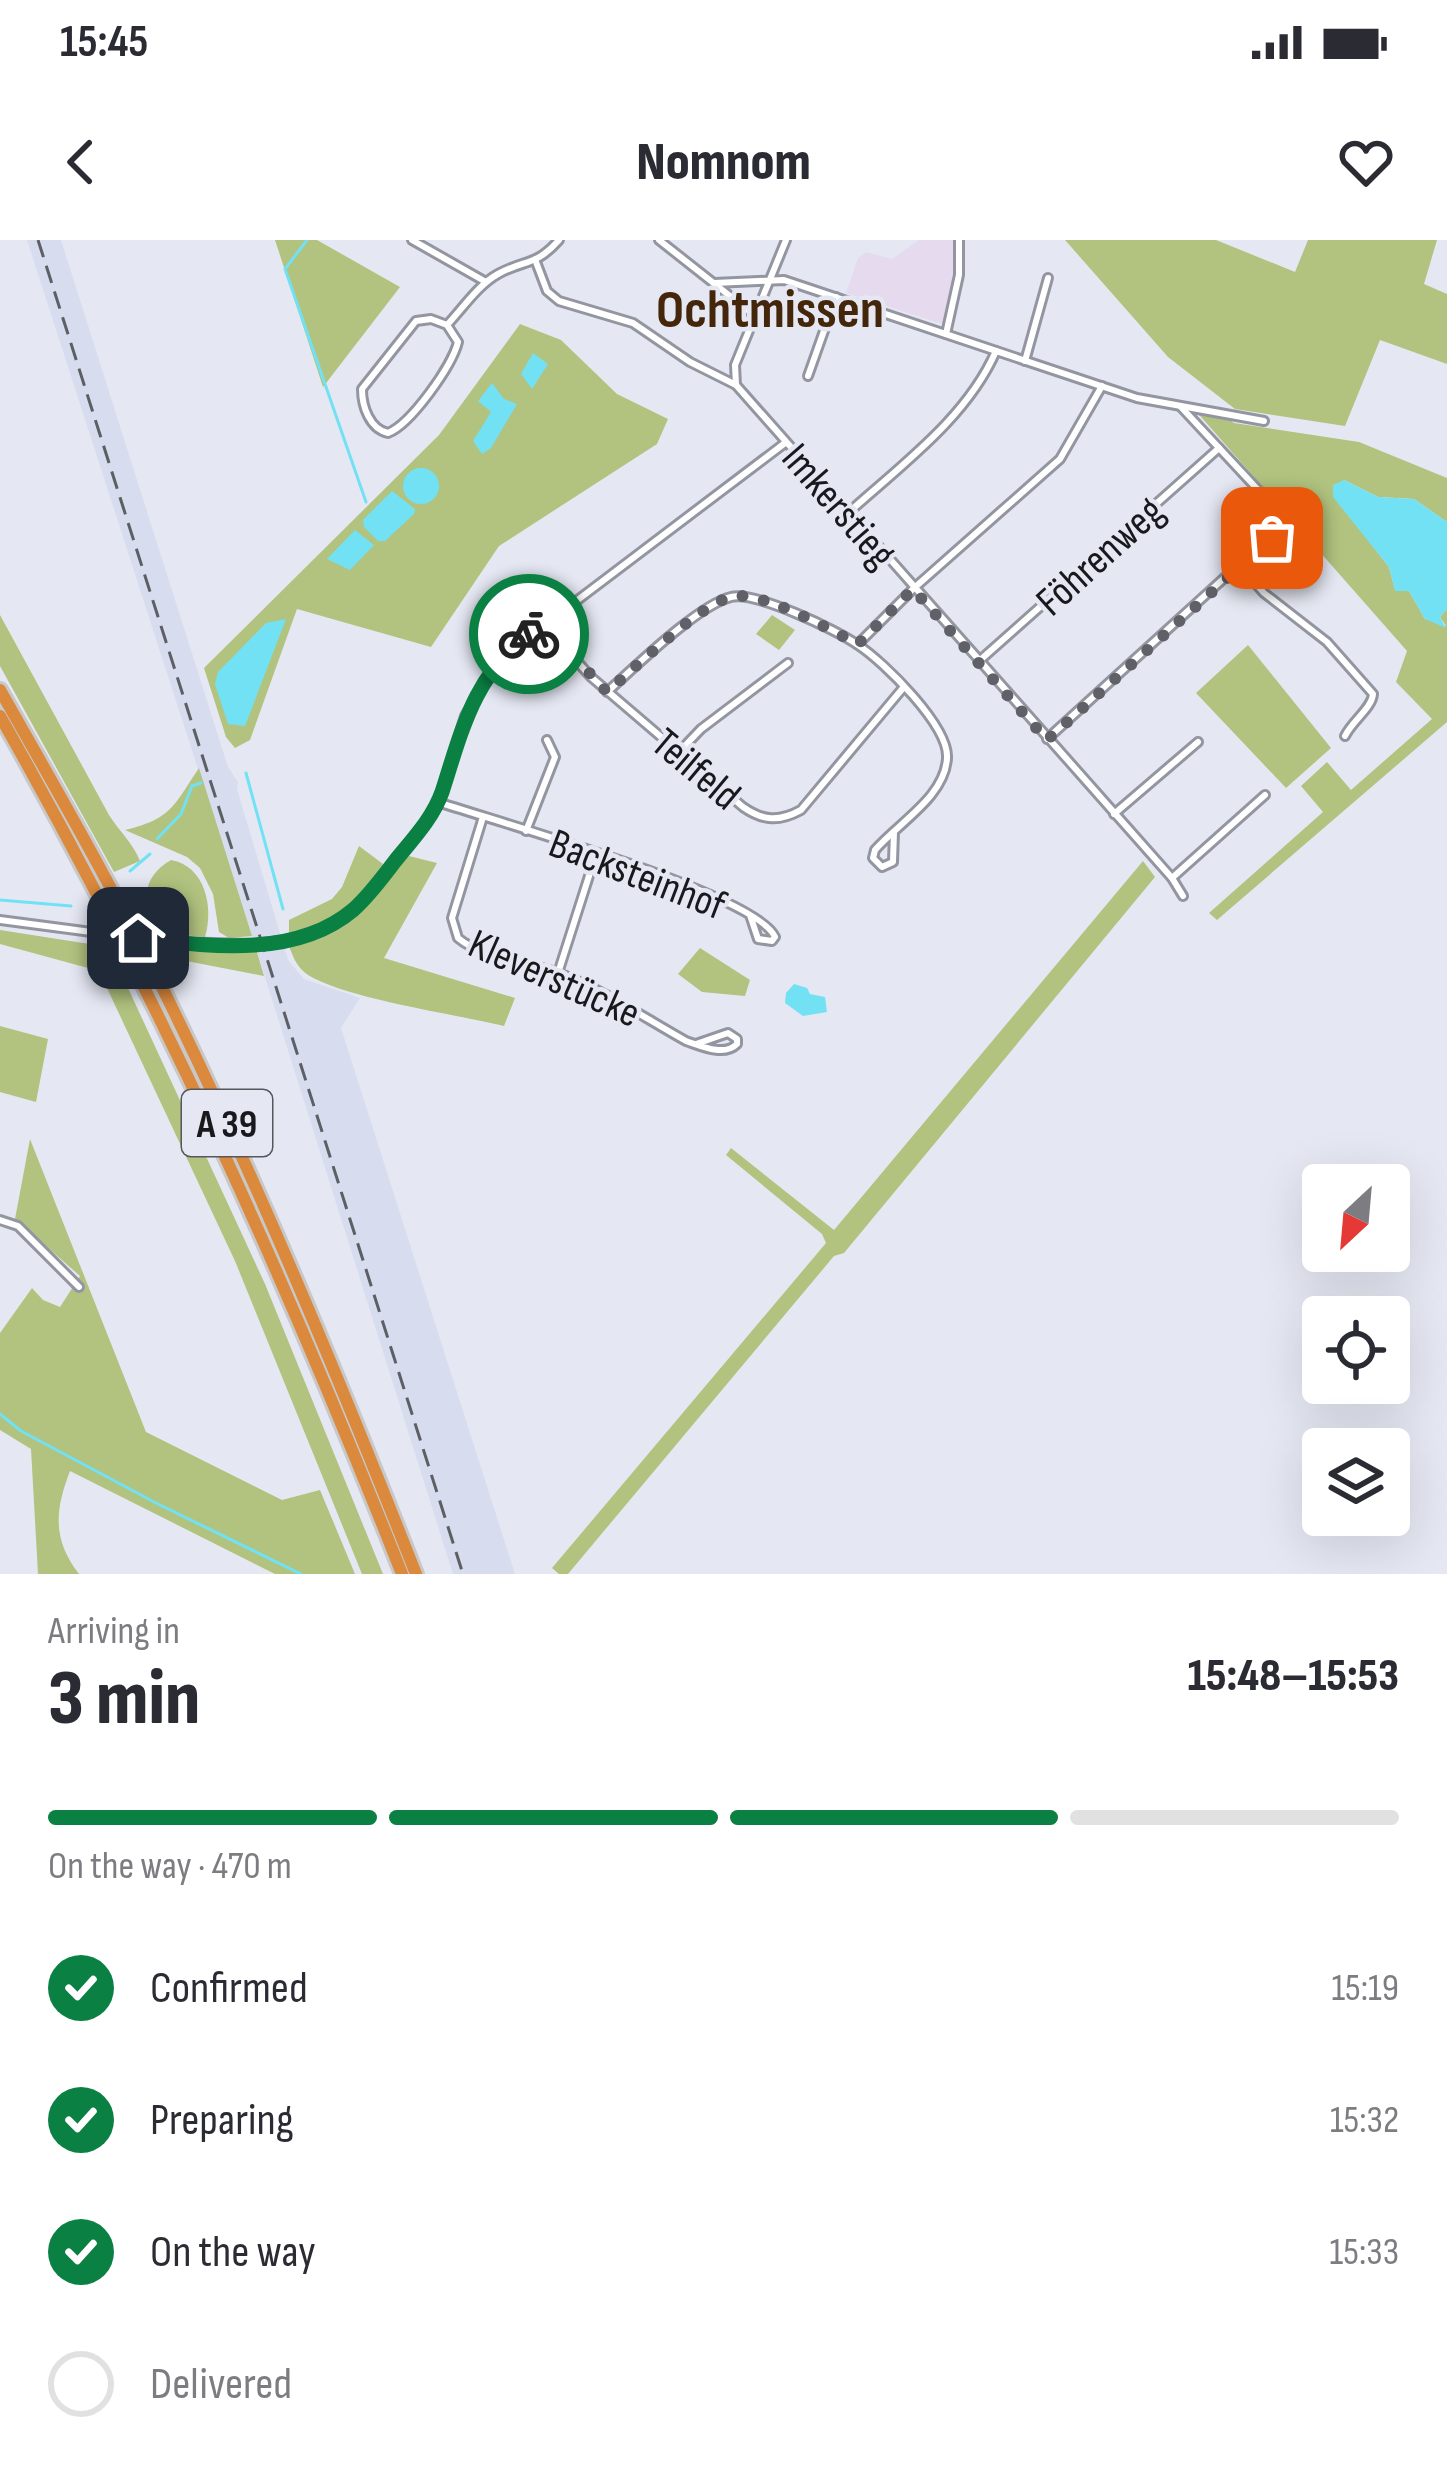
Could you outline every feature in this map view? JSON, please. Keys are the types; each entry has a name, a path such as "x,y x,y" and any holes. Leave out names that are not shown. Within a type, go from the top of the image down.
{"highway":[{"name":"A 39","path":"0,690 130,925 231,1132 416,1574"},
{"name":"A 39","path":"0,716 105,906 219,1136 402,1574"}],"street":[{"path":"412,240 486,282"},
{"path":"447,325 486,282 536,262 559,240"},
{"path":"536,262 552,297 633,323 690,362 736,385 735,365 786,240"},
{"path":"946,334 959,275 959,240"},
{"path":"663,241 754,315"},
{"path":"1025,361 1048,278"},
{"path":"714,283 784,280 1136,398 1264,421"},
{"path":"808,376 836,297"},
{"path":"431,319 447,325 458,342 452,358 405,423 388,433 379,431 362,397 366,382 416,321 431,319"},
{"path":"848,514 943,425 973,391 996,351"},
{"name":"Imkerstieg","path":"736,385 1183,896"},
{"path":"858,644 1060,459 1102,386"},
{"path":"1047,740 1272,538 1280,523 1278,515 1178,404"},
{"path":"0,920 171,942 254,944 288,940 329,926 356,908 438,802 476,693 497,661 785,443"},
{"name":"Föhrenweg","path":"978,662 1220,448"},
{"path":"1240,567 1264,593 1327,642 1373,694 1372,702 1353,719 1345,736"},
{"path":"607,692 717,603 737,596 770,604 858,644 904,688 940,733 947,761 937,787 875,850 873,858 882,867 892,862 894,832"},
{"name":"Teilfeld","path":"543,623 607,692 754,815 780,819 801,810 904,688"},
{"path":"679,752 701,729 788,663"},
{"name":"Backsteinhof","path":"526,831 555,757 547,740"},
{"path":"1114,814 1198,742"},
{"path":"1172,878 1265,795"},
{"name":"Backsteinhof","path":"438,802 700,890 750,915 770,927 772,941 758,939 750,915"},
{"name":"Kleverstücke","path":"483,817 452,918 453,929 467,945 558,973 620,1000 696,1044 727,1051 736,1039 728,1033 696,1044"},
{"path":"558,973 596,854"},
{"path":"0,1220 18,1226 80,1287"}],"shaded area":[{"path":"27,240 61,240 228,767 238,782 288,960 304,979 360,998 341,1028 515,1574 453,1574"},
{"path":"919,240 953,240 957,257 945,325 846,293 858,258 866,252 892,259"}],"green space":[{"path":"275,240 317,240 400,287 323,387"},
{"path":"1065,240 1216,240 1295,272 1308,240 1437,240 1424,284 1447,294 1447,364 1380,340 1345,426 1235,409 1168,357"},
{"path":"520,324 561,340 617,394 668,419 657,444 499,546 431,647 297,609 250,740 235,748 226,737 204,668 439,435"},
{"path":"1187,401 1234,423 1359,442 1447,478 1447,522 1414,499 1378,497 1344,480 1334,497 1389,567 1395,590 1409,591 1425,619 1446,626 1440,617 1447,609 1447,722 1217,920 1209,913 1323,812 1301,786 1327,762 1351,790 1432,719 1396,682 1407,651"},
{"path":"0,615 109,815 140,861 114,872 0,666"},
{"path":"772,615 795,630 779,650 756,634"},
{"path":"1248,645 1331,748 1286,788 1196,693"},
{"path":"199,768 252,936 229,938 219,932 213,894 200,868 187,857 125,830 162,815"},
{"path":"359,846 383,864 374,877 331,917 289,934 289,920 332,899 342,887"},
{"path":"409,856 437,863 384,958 515,998 504,1026 348,991 308,975 295,961 288,943 308,939 341,922"},
{"path":"171,860 192,870 204,889 205,937 158,933 153,922 147,902 149,883"},
{"path":"1143,861 1155,877 844,1253 834,1256 568,1574 559,1574 552,1568 826,1243 822,1234 726,1155 731,1148 834,1230"},
{"path":"0,930 109,947 265,1284 383,1574 362,1574 235,1261 99,971 0,944"},
{"path":"166,946 256,949 264,976 176,959"},
{"path":"700,948 750,980 745,996 702,992 678,974"},
{"path":"0,1026 48,1039 36,1102 0,1092"},
{"path":"30,1139 146,1432 282,1500 320,1490 355,1574 275,1574 70,1471 61,1499 60,1536 79,1574 38,1574 31,1449 0,1430 0,1333 32,1288 43,1300 60,1307 80,1276 15,1219"}],"water":[{"path":"533,353 548,364 532,389 521,374"},
{"path":"492,383 504,399 517,404 491,448 482,454 473,441 491,412 478,401"},
{"path":"421,468 434,473 439,486 434,499 421,504 408,499 403,486 408,473"},
{"path":"1344,480 1378,497 1414,499 1447,522 1447,609 1440,617 1446,628 1425,619 1409,591 1395,591 1389,567 1333,497 1333,485"},
{"path":"392,491 415,509 414,514 385,541 378,541 363,520"},
{"path":"355,530 374,545 350,570 327,559"},
{"path":"286,619 245,726 228,724 215,684 218,672 266,623"},
{"path":"794,984 825,997 827,1012 803,1016 785,1003"}],"waterway":[{"path":"307,240 285,269 366,502"},
{"path":"246,773 283,909"},
{"path":"157,839 181,814 192,786 201,783"},
{"path":"130,871 150,854"},
{"path":"0,900 71,906"},
{"path":"0,1414 21,1431 156,1503 301,1574"}],"railway":[{"path":"38,240 463,1574"}],"way so far":[{"path":"529,634 543,623 607,692 662,644 727,598 748,597 770,604 858,644 913,589 1047,740 1272,538"}],"district":[{"name":"Ochtmissen","path":"770,308"}],"route":[{"path":"138,938 213,946 288,940 329,926 356,908 438,802 456,741 487,674 529,634"}]}
